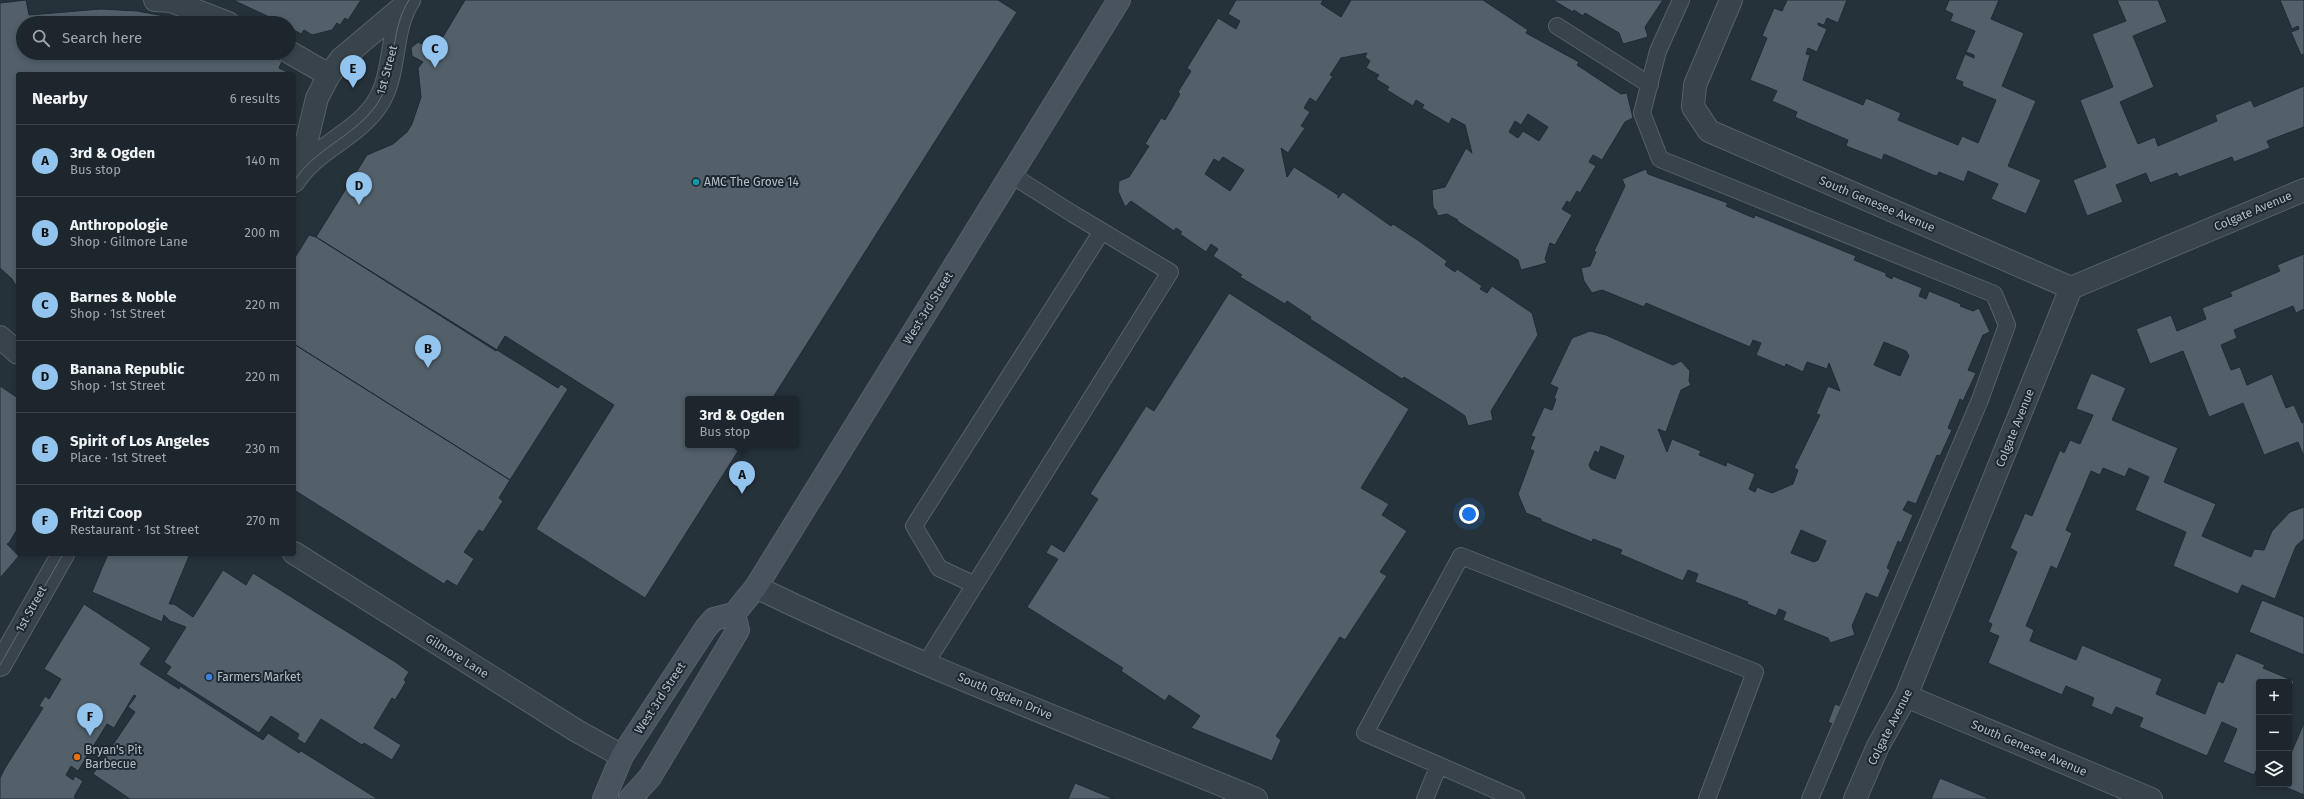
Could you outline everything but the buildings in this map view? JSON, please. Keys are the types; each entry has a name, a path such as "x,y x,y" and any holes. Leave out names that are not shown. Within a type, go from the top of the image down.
{"main road":[{"name":"West 3rd Street","path":"604,799 622,756 706,628 714,619 734,614 756,587 1119,0"},
{"path":"630,799 650,777 738,630 734,614"}],"street":[{"path":"155,0 171,1 210,16"},
{"name":"South Genesee Avenue","path":"1731,0 1695,85 1693,107 1709,131 2071,288"},
{"name":"1st Street","path":"296,177 316,98 329,75 341,59 407,2"},
{"name":"1st Street","path":"296,177 313,159 353,129 376,106 384,88 400,20 407,2"},
{"path":"296,56 329,75"},
{"name":"Colgate Avenue","path":"1855,799 1878,746 1906,696 2071,288 2304,190"},
{"path":"0,337 16,351"},
{"name":"Gilmore Lane","path":"296,554 577,731 622,756"},
{"name":"1st Street","path":"0,665 61,556"},
{"name":"South Ogden Drive","path":"756,587 810,613 926,663 1256,799"},
{"name":"South Genesee Avenue","path":"1906,696 2151,799"}],"lane":[{"path":"1681,0 1658,51 1642,113 1660,159 1994,294 2007,325 1977,407 1810,799"},
{"path":"1557,26 1650,84"},
{"path":"926,663 1170,272 1010,174"},
{"path":"975,585 939,568 914,526 1102,231"},
{"path":"1516,799 1364,733 1461,556 1755,672 1707,799"},
{"path":"1425,799 1439,765"}],"tram line":[{"path":"296,178 312,160 356,127 375,107 387,82 398,26 402,13 409,0"},
{"path":"0,665 62,556"}],"place":[{"name":"Barnes & Noble","path":"435,68"},
{"name":"Spirit of Los Angeles","path":"353,88"},
{"name":"AMC The Grove 14","path":"696,182"},
{"name":"Banana Republic","path":"359,205"},
{"name":"Anthropologie","path":"428,368"},
{"name":"3rd & Ogden","path":"742,494"},
{"name":"Farmers Market","path":"209,677"},
{"name":"Fritzi Coop","path":"90,736"},
{"name":"Bryan's Pit Barbecue","path":"77,757"}]}
